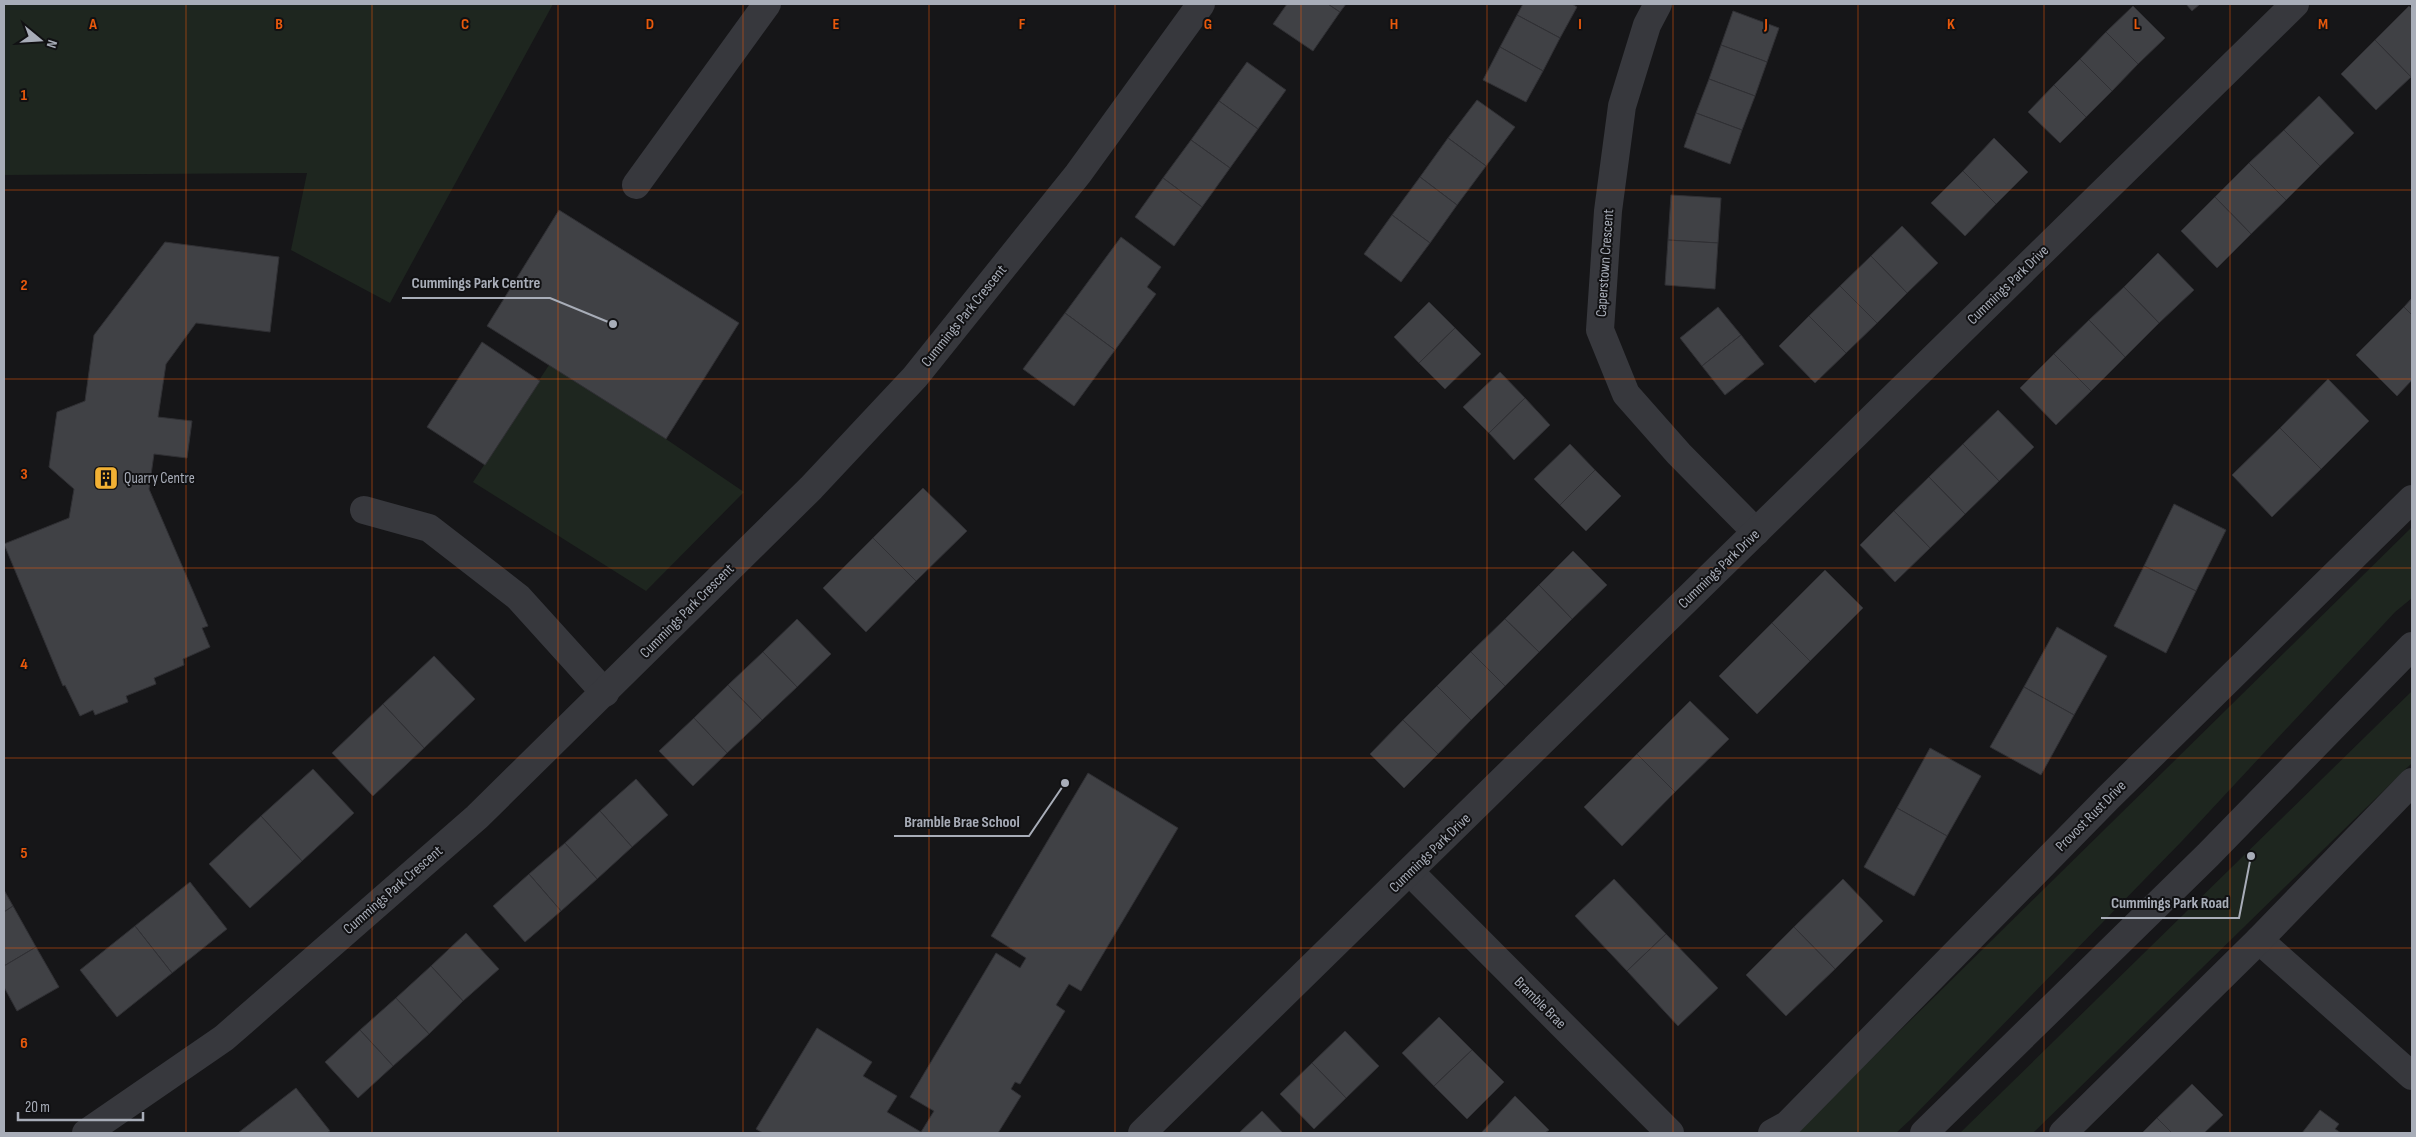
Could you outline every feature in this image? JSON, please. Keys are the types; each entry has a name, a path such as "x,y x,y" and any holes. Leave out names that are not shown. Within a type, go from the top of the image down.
{"street":[{"path":"636,185 766,4"},
{"name":"Cummings Park Crescent","path":"86,1133 224,1038 477,817 811,488 915,376 1078,174 1201,4"},
{"name":"Caperstown Crescent","path":"1658,4 1647,26 1622,106 1608,211 1600,330 1626,394 1679,454 1756,532"},
{"name":"Cummings Park Drive","path":"1142,1133 2295,4"},
{"name":"Provost Rust Drive","path":"1772,1133 1787,1125 2108,798 2412,499"},
{"path":"364,510 429,528 518,597 605,693"},
{"path":"1924,1133 2208,855 2412,646"},
{"path":"2063,1133 2259,940 2412,782"},
{"name":"Bramble Brae","path":"1410,872 1670,1133"},
{"path":"2259,940 2412,1076"}],"shaded area":[{"path":"4,4 553,4 390,303 291,250 307,173 4,175"},
{"path":"549,365 666,439 744,492 646,591 473,482"},
{"path":"2412,527 2412,598 2395,612 2182,841 1910,1120 1896,1133 1796,1133"},
{"path":"2412,691 2412,763 2033,1133 1960,1133"}],"building":[{"path":"1287,4 1328,4 1340,12 1313,51 1273,24"},
{"path":"1328,4 1346,4 1340,12"},
{"path":"1523,4 1572,4 1577,7 1560,38 1517,15"},
{"path":"2186,4 2200,4 2192,11"},
{"path":"2133,6 2165,38 2138,64 2106,32"},
{"path":"2409,6 2412,9 2411,77 2375,40"},
{"path":"1733,11 1779,28 1767,62 1721,45"},
{"path":"1517,15 1560,38 1543,71 1500,47"},
{"path":"2106,32 2138,64 2112,91 2080,59"},
{"path":"2375,40 2411,77 2376,110 2341,74"},
{"path":"1721,45 1767,62 1755,96 1709,79"},
{"path":"1500,47 1543,71 1526,102 1483,80"},
{"path":"2080,59 2112,91 2086,117 2054,85"},
{"path":"1247,62 1286,90 1258,129 1219,101"},
{"path":"1709,79 1755,96 1742,130 1696,113"},
{"path":"2054,85 2086,117 2060,143 2028,112"},
{"path":"2319,96 2354,133 2320,166 2284,130"},
{"path":"1477,100 1515,127 1486,166 1448,138"},
{"path":"1219,101 1258,129 1230,168 1191,140"},
{"path":"1696,113 1742,130 1730,164 1684,147"},
{"path":"2284,130 2320,166 2286,200 2249,163"},
{"path":"1448,138 1486,166 1457,205 1420,177"},
{"path":"1994,138 2028,172 1996,204 1963,171"},
{"path":"1191,140 1230,168 1202,207 1163,178"},
{"path":"2249,163 2286,200 2251,234 2215,197"},
{"path":"1963,171 1996,204 1965,236 1931,203"},
{"path":"1420,177 1457,205 1430,243 1392,215"},
{"path":"1163,178 1202,207 1174,246 1135,217"},
{"path":"1671,195 1721,198 1718,243 1668,240"},
{"path":"2215,197 2251,234 2217,268 2181,231"},
{"path":"559,210 739,323 666,439 487,326"},
{"path":"1392,215 1430,243 1401,282 1364,254"},
{"path":"1902,226 1938,263 1907,293 1871,256"},
{"path":"1121,237 1161,267 1147,287 1156,294 1115,350 1065,313"},
{"path":"1668,240 1718,243 1715,289 1665,285"},
{"name":"Quarry Centre","path":"165,242 279,257 270,332 196,323 166,364 158,417 192,421 187,458 154,454 149,489 208,626 202,628 210,647 183,659 184,665 154,678 156,684 126,696 128,702 95,715 93,710 80,716 65,685 63,686 4,544 69,518 74,489 49,467 57,412 85,401 94,335"},
{"path":"2158,253 2194,290 2159,323 2124,287"},
{"path":"1871,256 1907,293 1877,323 1840,286"},
{"path":"1840,286 1877,323 1846,353 1809,316"},
{"path":"2124,287 2159,323 2125,357 2089,320"},
{"path":"2412,298 2412,315 2404,307"},
{"path":"1429,302 1455,328 1419,363 1394,337"},
{"path":"1718,307 1741,335 1702,366 1680,338"},
{"path":"2404,307 2412,315 2412,380 2397,396 2356,355"},
{"path":"1065,313 1115,350 1074,406 1023,369"},
{"path":"1809,316 1846,353 1815,383 1779,346"},
{"path":"2089,320 2125,357 2091,391 2054,354"},
{"path":"1455,328 1481,354 1445,389 1419,363"},
{"path":"1741,335 1764,364 1725,395 1702,366"},
{"path":"482,342 540,381 485,465 427,427"},
{"path":"2054,354 2091,391 2056,425 2020,388"},
{"path":"1500,372 1525,398 1489,433 1463,407"},
{"path":"2328,379 2369,421 2321,469 2280,428"},
{"path":"1525,398 1550,425 1514,460 1489,433"},
{"path":"1998,410 2034,447 1999,481 1963,444"},
{"path":"2280,428 2321,469 2272,517 2232,475"},
{"path":"1570,444 1595,470 1560,505 1534,479"},
{"path":"1963,444 1999,481 1965,514 1929,477"},
{"path":"1595,470 1621,496 1586,531 1560,505"},
{"path":"1929,477 1965,514 1930,548 1894,511"},
{"path":"923,488 967,531 916,581 873,538"},
{"path":"2174,504 2226,530 2196,591 2144,566"},
{"path":"1894,511 1930,548 1895,582 1860,545"},
{"path":"873,538 916,581 866,632 823,588"},
{"path":"1573,551 1607,585 1572,619 1539,585"},
{"path":"2144,566 2196,591 2166,653 2114,626"},
{"path":"1825,570 1863,608 1810,661 1772,623"},
{"path":"1539,585 1572,619 1539,652 1505,619"},
{"path":"797,619 831,654 797,687 763,652"},
{"path":"1505,619 1539,652 1505,686 1471,652"},
{"path":"1772,623 1810,661 1757,714 1719,676"},
{"path":"2057,627 2107,656 2074,715 2024,687"},
{"path":"763,652 797,687 762,720 728,685"},
{"path":"1471,652 1505,686 1471,720 1437,686"},
{"path":"434,656 475,699 424,748 383,704"},
{"path":"728,685 762,720 727,753 694,718"},
{"path":"1437,686 1471,720 1438,754 1403,720"},
{"path":"2024,687 2074,715 2041,775 1990,747"},
{"path":"1690,701 1729,739 1675,792 1637,754"},
{"path":"383,704 424,748 373,796 332,753"},
{"path":"694,718 727,753 693,786 659,751"},
{"path":"1403,720 1438,754 1404,788 1370,754"},
{"path":"1930,748 1981,776 1947,836 1897,808"},
{"path":"1637,754 1675,792 1622,846 1584,807"},
{"path":"313,769 354,813 302,861 261,816"},
{"path":"1088,773 1178,828 1081,991 1069,984 1056,1005 1065,1011 1020,1084 1015,1082 1011,1089 1021,1096 998,1133 763,1133 756,1129 817,1028 872,1062 863,1076 897,1096 887,1112 921,1132 934,1111 910,1097 996,953 1020,968 1026,958 991,936"},
{"path":"636,779 668,815 632,847 600,811"},
{"path":"1897,808 1947,836 1914,896 1864,867"},
{"path":"600,811 632,847 597,879 565,843"},
{"path":"261,816 302,861 250,908 209,864"},
{"path":"565,843 597,879 561,911 529,874"},
{"path":"529,874 561,911 525,942 493,906"},
{"path":"1614,879 1666,934 1627,971 1575,916"},
{"path":"1843,879 1883,921 1835,969 1794,927"},
{"path":"190,882 227,929 172,973 135,926"},
{"path":"4,890 13,906 4,912"},
{"path":"13,906 36,947 4,966 4,912"},
{"path":"135,926 172,973 117,1017 80,970"},
{"path":"1794,927 1835,969 1786,1016 1746,975"},
{"path":"466,933 499,969 463,1001 431,966"},
{"path":"1666,934 1718,988 1678,1026 1627,971"},
{"path":"36,947 59,987 17,1011 4,987 4,966"},
{"path":"431,966 463,1001 429,1034 396,998"},
{"path":"396,998 429,1034 393,1066 360,1030"},
{"path":"1439,1017 1472,1050 1434,1086 1402,1053"},
{"path":"360,1030 393,1066 358,1098 325,1062"},
{"path":"1345,1031 1379,1066 1346,1098 1312,1063"},
{"path":"1472,1050 1504,1082 1467,1119 1434,1086"},
{"path":"1312,1063 1346,1098 1314,1129 1280,1094"},
{"path":"2192,1084 2223,1115 2204,1133 2172,1133 2157,1118"},
{"path":"296,1088 330,1131 327,1133 238,1133"},
{"path":"1515,1096 1549,1130 1545,1133 1481,1133"},
{"path":"2320,1110 2339,1124 2335,1129 2341,1133 2302,1133"},
{"path":"1262,1111 1283,1133 1239,1133"},
{"path":"2157,1118 2172,1133 2142,1133"}],"place":[{"name":"Cummings Park Centre","path":"613,324"},
{"name":"Quarry Centre","path":"106,478"},
{"name":"Bramble Brae School","path":"1065,783"},
{"name":"Cummings Park Road","path":"2251,856"}]}
